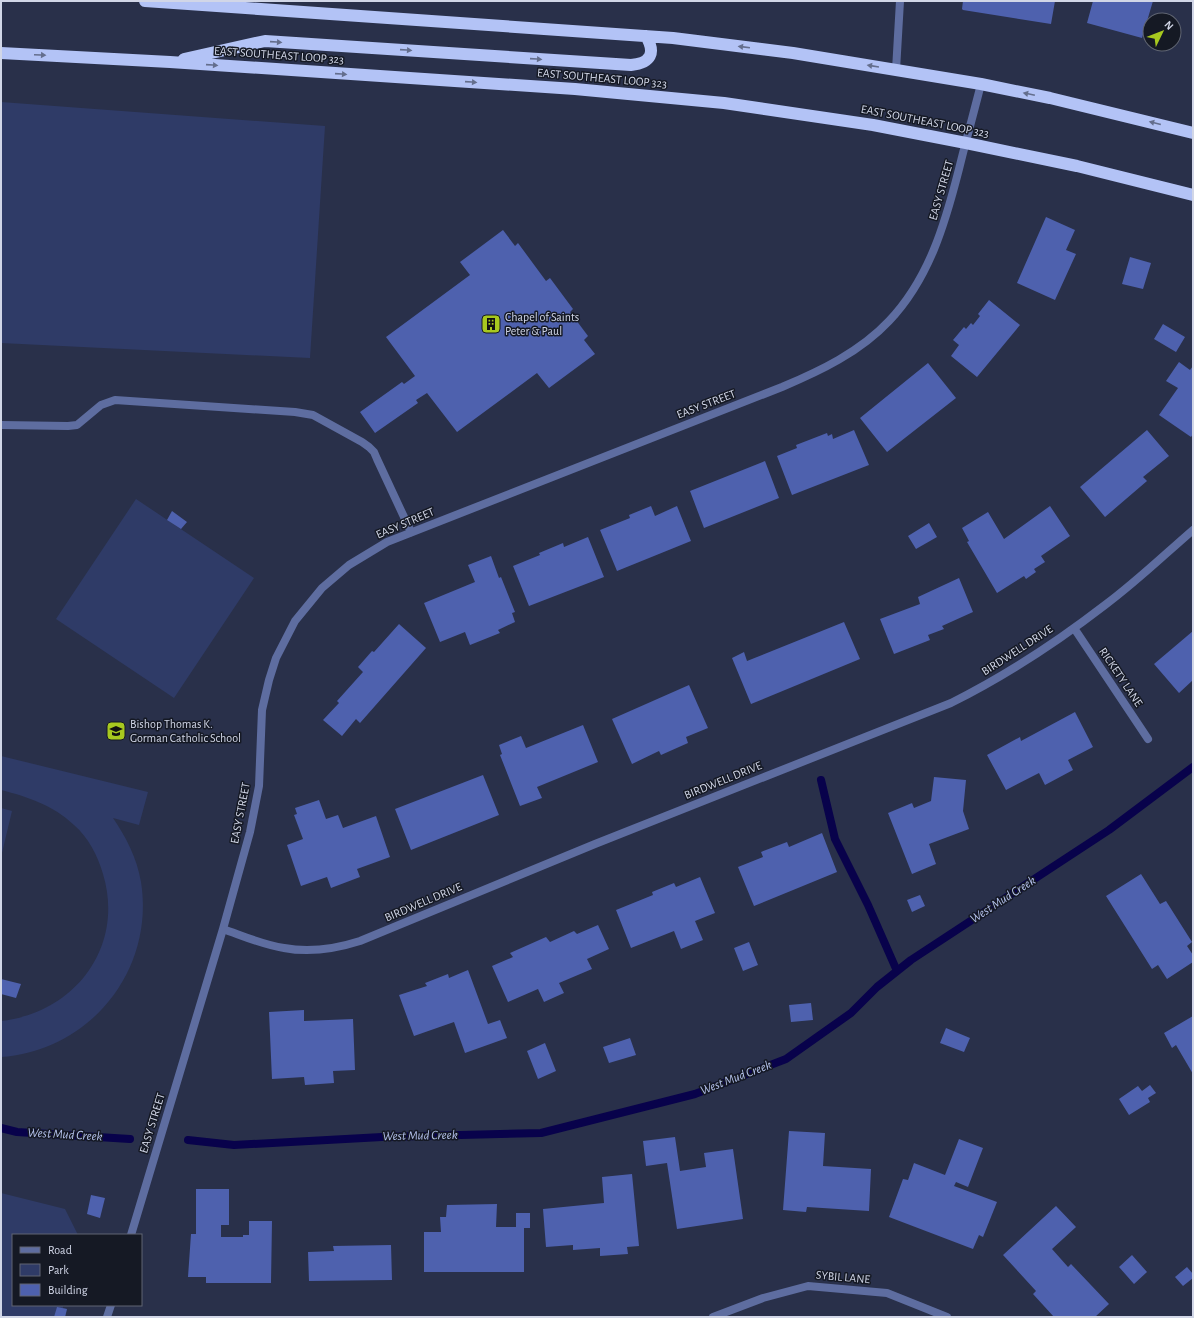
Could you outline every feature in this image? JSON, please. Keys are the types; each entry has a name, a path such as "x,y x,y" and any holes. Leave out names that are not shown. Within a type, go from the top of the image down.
{"highway":[{"path":"145,1 673,38 793,53 981,84 1050,98 1193,133"},
{"path":"170,62 265,41 631,65 641,64 647,60 652,52 651,44 646,36"},
{"name":"EAST SOUTHEAST LOOP 323","path":"1,53 170,62 574,89 724,103 873,125 966,143 1077,166 1193,195"}],"street":[{"path":"896,70 900,1"},
{"name":"EASY STREET","path":"132,1234 223,929 256,808 259,786 264,695 276,658 295,621 322,588 334,576 368,552 387,542 788,385 829,366 861,346 889,322 902,307 922,277 931,258 948,210 981,84"},
{"path":"1,425 78,425 101,405 115,400 295,412 313,415 362,442 374,452 411,532"},
{"name":"BIRDWELL DRIVE","path":"223,929 285,949 331,949 360,941 595,844 950,703 981,688 1074,628 1105,606 1193,530"},
{"name":"RICKETY LANE","path":"1074,628 1148,739"},
{"name":"SYBIL LANE","path":"713,1317 763,1298 808,1286 887,1292 947,1317"},
{"path":"107,1317 111,1306"}],"green space":[{"path":"1,102 325,126 310,358 1,343"},
{"path":"136,499 254,578 174,698 56,619"},
{"path":"1,756 148,792 139,825 113,818 130,848 137,865 141,882 143,915 138,946 126,974 110,1000 88,1022 62,1040 33,1051 1,1057 1,1021 28,1015 51,1005 72,990 88,972 100,950 107,927 108,901 103,874 98,860 84,835 66,818 49,807 1,790"},
{"path":"1,808 12,811 1,857"},
{"path":"1,1193 65,1209 78,1234 12,1234 12,1306 63,1306 63,1308 67,1309 65,1317 1,1317"}],"building":[{"path":"963,1 1055,1 1051,24 963,10"},
{"path":"1093,1 1153,1 1150,12 1142,12 1142,38 1087,23"},
{"path":"1046,217 1075,230 1066,250 1076,254 1055,300 1017,283"},
{"name":"Chapel of Saints Peter & Paul","path":"503,230 515,246 518,243 546,281 550,278 573,309 570,312 588,336 584,340 595,354 549,388 537,373 457,432 427,393 416,400 418,403 375,433 360,412 402,382 404,384 415,376 386,337 470,275 460,262"},
{"path":"1130,257 1151,263 1143,289 1122,284"},
{"path":"989,300 1020,325 977,377 951,356 959,345 953,340 964,327 966,329 971,323 973,325 980,316 978,314"},
{"path":"1163,324 1185,337 1176,352 1154,339"},
{"path":"1179,362 1190,370 1193,366 1193,434 1191,437 1159,415 1178,388 1166,381"},
{"path":"928,363 956,398 887,452 860,418"},
{"path":"854,430 869,465 792,495 777,456 797,448 796,445 827,433 828,436 832,434 833,439"},
{"path":"1147,430 1169,456 1143,477 1147,481 1105,517 1080,487"},
{"path":"765,461 779,498 704,528 690,491"},
{"path":"651,506 655,516 677,506 691,541 617,571 600,530 630,518 629,515"},
{"path":"1050,506 1070,536 1041,556 1045,562 1034,569 1036,572 1026,579 1024,576 997,593 967,542 969,541 962,528 988,512 1004,539"},
{"path":"172,511 187,522 181,529 167,520"},
{"path":"929,523 937,537 916,549 908,536"},
{"path":"588,537 604,577 529,606 513,566 540,555 539,553 563,543 564,547"},
{"path":"491,556 499,578 501,577 515,612 512,613 515,622 498,630 500,633 470,645 465,632 440,642 424,603 475,582 468,565"},
{"path":"959,578 973,612 942,626 944,629 928,635 930,640 894,654 880,619 920,604 918,597"},
{"path":"844,622 860,659 751,704 732,658 744,652 747,661"},
{"path":"399,624 426,648 360,723 356,719 342,736 323,720 339,703 337,701 363,672 358,667 372,651 374,652"},
{"path":"1193,631 1193,680 1179,693 1154,664"},
{"path":"689,685 708,728 686,737 688,743 661,755 659,751 632,764 612,719"},
{"path":"1075,712 1093,747 1068,760 1073,770 1045,785 1039,773 1006,790 987,755 1020,737 1021,741"},
{"path":"583,725 598,762 537,787 542,798 520,806 500,755 502,754 499,745 521,736 526,748"},
{"path":"483,775 499,815 411,850 395,809"},
{"path":"934,777 966,780 963,811 969,829 929,844 936,864 912,874 888,813 912,803 914,808 931,801"},
{"path":"319,800 326,819 338,815 343,828 376,816 390,857 357,869 360,877 331,888 327,877 301,886 287,845 303,839 294,815 297,814 295,808"},
{"path":"822,833 837,872 754,906 738,867 763,857 761,852 787,842 789,847"},
{"path":"1141,874 1160,904 1166,901 1192,942 1187,946 1193,955 1193,962 1167,979 1158,965 1152,969 1106,896"},
{"path":"700,877 715,913 695,921 703,940 681,949 674,931 631,948 616,910 653,895 652,892 674,883 676,887"},
{"path":"920,895 925,906 912,912 907,900"},
{"path":"598,925 609,949 587,959 592,969 559,983 564,993 544,1002 538,989 508,1002 492,966 513,957 510,953 546,937 550,942 574,931 577,934"},
{"path":"749,942 758,965 743,971 734,948"},
{"path":"468,970 488,1024 500,1020 507,1038 465,1053 454,1022 414,1036 399,995 427,986 425,983 448,974 449,978"},
{"path":"1,979 21,984 16,998 1,994"},
{"path":"811,1003 813,1020 791,1022 789,1005"},
{"path":"304,1010 304,1021 353,1019 355,1070 333,1071 334,1083 305,1085 304,1077 272,1079 269,1012"},
{"path":"1193,1016 1193,1074 1176,1045 1172,1048 1164,1033"},
{"path":"946,1028 970,1038 964,1052 940,1043"},
{"path":"630,1038 636,1055 609,1063 603,1047"},
{"path":"545,1043 556,1071 538,1079 527,1051"},
{"path":"1150,1085 1156,1093 1148,1098 1150,1102 1129,1115 1119,1099 1138,1086 1142,1091"},
{"path":"789,1131 825,1133 823,1166 871,1169 869,1211 807,1207 806,1212 783,1210"},
{"path":"675,1137 680,1171 706,1167 704,1153 733,1149 743,1219 677,1229 667,1163 646,1166 643,1141"},
{"path":"959,1139 983,1148 968,1187 956,1182 954,1186 997,1202 983,1237 979,1235 973,1249 889,1217 903,1179 908,1180 914,1163 945,1175"},
{"path":"632,1174 639,1246 627,1247 628,1254 600,1256 600,1248 573,1250 573,1245 546,1247 543,1209 604,1203 602,1177"},
{"path":"196,1189 229,1189 229,1225 221,1225 221,1237 243,1237 243,1235 249,1235 249,1221 272,1221 271,1283 206,1283 206,1277 188,1277 191,1234 196,1234"},
{"path":"91,1195 105,1198 100,1218 87,1214"},
{"path":"497,1204 496,1227 516,1227 516,1213 530,1213 530,1228 524,1228 524,1272 424,1272 424,1232 441,1232 440,1217 446,1217 447,1205"},
{"path":"1056,1206 1076,1227 1052,1249 1068,1267 1071,1264 1109,1304 1095,1317 1054,1317 1033,1294 1036,1291 1003,1255"},
{"path":"391,1245 392,1280 309,1281 308,1252 334,1251 333,1246"},
{"path":"1132,1255 1147,1272 1134,1284 1119,1267"},
{"path":"1187,1267 1193,1274 1193,1278 1183,1286 1175,1277"},
{"path":"57,1307 67,1309 65,1317 54,1317"}],"waterway":[{"name":"West Mud Creek","path":"188,1140 234,1145 382,1137 541,1133 695,1094 786,1059 851,1013 877,987 911,960 1109,830 1193,767"},
{"path":"821,780 835,839 868,905 897,971"},
{"name":"West Mud Creek","path":"1,1128 17,1132 130,1139"}],"place":[{"name":"Chapel of Saints Peter & Paul","path":"491,324"},
{"name":"Bishop Thomas K. Gorman Catholic School","path":"116,731"}]}
